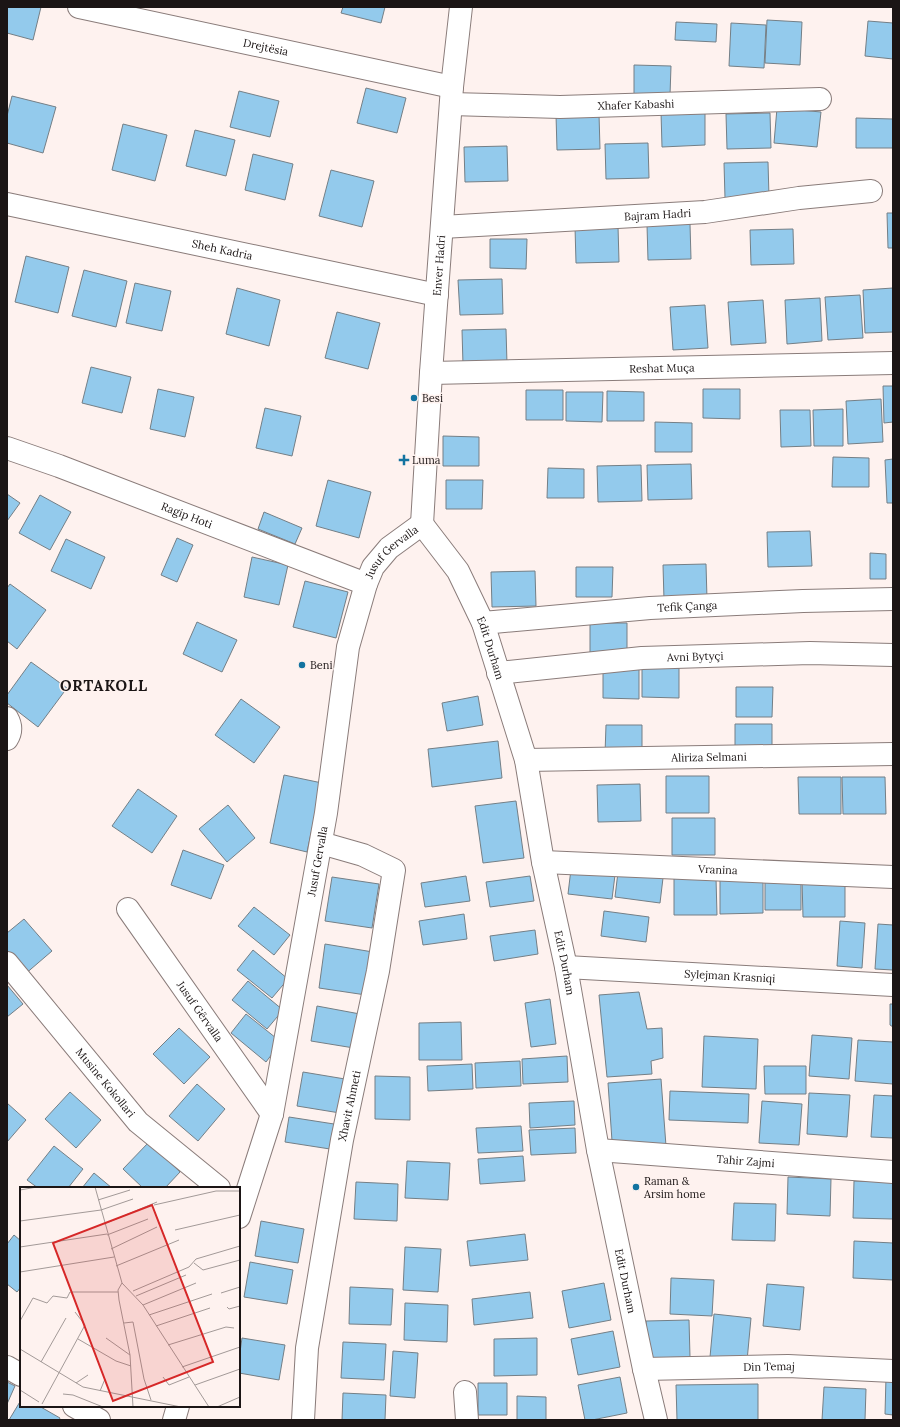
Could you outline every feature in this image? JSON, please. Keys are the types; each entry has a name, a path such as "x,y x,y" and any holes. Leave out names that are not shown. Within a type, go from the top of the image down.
{"street":[{"name":"Drejtësia","path":"79,7 451,95"},
{"name":"Enver Hadri","path":"422,524 431,373 451,95 462,7"},
{"name":"Xhafer Kabashi","path":"451,95 560,107 820,99"},
{"name":"Bajram Hadri","path":"442,227 705,212 799,198 872,191"},
{"name":"Sheh Kadria","path":"7,204 437,295"},
{"name":"Reshat Muça","path":"431,373 893,363"},
{"name":"Ragip Hoti","path":"7,448 59,466 366,584"},
{"name":"Jusuf Gervalla","path":"240,1209 272,1114 326,813 348,647 366,584 373,567 389,548 422,524"},
{"name":"Edit Durham","path":"422,524 458,571 483,623 526,760 543,862 566,967 598,1150 656,1420"},
{"name":"Tefik Çanga","path":"483,623 650,608 803,601 893,600"},
{"name":"Avni Bytyçi","path":"498,673 642,658 810,653 893,656"},
{"path":"7,718 10,725 10,734 7,738"},
{"name":"Aliriza Selmani","path":"526,760 893,754"},
{"name":"Xhavit Ahmeti","path":"303,1420 307,1348 342,1140 378,971 394,870 363,855 321,843"},
{"name":"Vranina","path":"543,862 893,877"},
{"name":"Jusuf Gërvalla","path":"128,909 272,1114"},
{"name":"Musine Kokollari","path":"7,963 138,1122 218,1187"},
{"name":"Sylejman Krasniqi","path":"566,967 893,985"},
{"name":"Tahir Zajmi","path":"598,1150 893,1172"},
{"name":"Din Temaj","path":"644,1369 788,1366 893,1371"},
{"path":"7,1367 20,1374"},
{"path":"466,1392 467,1420"},
{"path":"76,1407 99,1420"},
{"path":"174,1420 178,1407"}],"building":[{"path":"7,7 41,7 33,40 7,33"},
{"path":"343,7 385,7 381,23 341,13"},
{"path":"767,20 802,22 800,65 765,63"},
{"path":"868,21 893,23 893,59 865,56"},
{"path":"676,22 717,24 716,42 675,40"},
{"path":"731,23 766,25 764,68 729,66"},
{"path":"634,65 671,66 670,95 634,95"},
{"path":"366,88 406,98 397,133 357,123"},
{"path":"239,91 279,101 270,137 230,127"},
{"path":"12,96 56,107 43,153 7,143 7,116"},
{"path":"777,108 821,112 817,147 774,143"},
{"path":"705,111 705,145 662,147 661,112"},
{"path":"770,113 771,148 727,149 726,114"},
{"path":"599,114 600,149 557,150 556,115"},
{"path":"856,118 893,119 893,148 856,148"},
{"path":"123,124 167,135 155,181 112,170"},
{"path":"195,130 235,140 226,176 186,166"},
{"path":"648,143 649,178 606,179 605,144"},
{"path":"507,146 508,181 465,182 464,147"},
{"path":"253,154 293,164 285,200 245,190"},
{"path":"768,162 769,197 725,198 724,163"},
{"path":"331,170 374,181 362,227 319,216"},
{"path":"887,213 893,213 893,248 888,248"},
{"path":"690,224 691,259 648,260 647,225"},
{"path":"618,226 619,262 576,263 575,227"},
{"path":"793,229 794,264 751,265 750,230"},
{"path":"490,239 527,239 526,269 490,268"},
{"path":"26,256 69,267 58,313 15,302"},
{"path":"84,270 127,281 116,327 72,316"},
{"path":"502,279 503,314 460,315 458,280"},
{"path":"135,283 171,291 162,331 126,323"},
{"path":"237,288 280,300 269,346 226,334"},
{"path":"893,288 893,332 865,333 863,290"},
{"path":"860,295 863,338 828,340 825,297"},
{"path":"820,298 822,341 787,344 785,300"},
{"path":"763,300 766,343 731,345 728,302"},
{"path":"705,305 708,348 673,350 670,307"},
{"path":"337,312 380,323 368,369 325,358"},
{"path":"506,329 507,364 463,365 462,330"},
{"path":"91,367 131,377 122,413 82,403"},
{"path":"883,386 893,386 893,422 884,423"},
{"path":"158,389 194,397 185,437 150,429"},
{"path":"703,389 740,389 740,419 703,418"},
{"path":"526,390 563,390 563,420 526,420"},
{"path":"607,391 644,392 644,421 607,421"},
{"path":"566,392 603,392 602,422 566,421"},
{"path":"881,399 883,442 848,444 846,401"},
{"path":"265,408 301,416 292,456 256,448"},
{"path":"843,409 843,446 814,446 813,410"},
{"path":"780,410 810,410 811,446 781,447"},
{"path":"655,422 692,423 692,452 655,452"},
{"path":"443,436 479,437 479,466 443,466"},
{"path":"833,457 869,458 869,487 832,487"},
{"path":"893,459 893,503 887,503 885,460"},
{"path":"691,464 692,499 648,500 647,465"},
{"path":"641,465 642,501 598,502 597,466"},
{"path":"548,468 584,469 584,498 547,498"},
{"path":"328,480 371,492 359,538 316,526"},
{"path":"446,480 483,480 482,509 446,509"},
{"path":"7,494 20,503 7,521"},
{"path":"40,495 71,512 50,550 19,533"},
{"path":"264,512 302,528 295,544 258,529"},
{"path":"810,531 812,566 768,567 767,532"},
{"path":"177,538 193,545 177,582 161,575"},
{"path":"66,539 105,557 91,589 51,571"},
{"path":"870,553 886,554 886,579 870,579"},
{"path":"252,557 288,565 279,605 244,597"},
{"path":"706,564 707,599 664,600 663,565"},
{"path":"576,567 613,567 612,597 576,597"},
{"path":"535,571 536,606 492,607 491,572"},
{"path":"305,581 348,592 336,638 293,627"},
{"path":"10,584 46,610 17,649 7,641 7,588"},
{"path":"197,622 237,640 222,672 183,654"},
{"path":"590,623 627,623 627,653 590,653"},
{"path":"31,662 67,688 38,727 7,703 7,695"},
{"path":"642,668 679,668 679,698 642,697"},
{"path":"603,669 639,669 639,699 603,698"},
{"path":"736,687 773,687 772,717 736,717"},
{"path":"478,696 483,725 447,731 442,703"},
{"path":"241,699 280,727 254,763 215,735"},
{"path":"735,724 772,724 772,753 735,753"},
{"path":"606,725 642,725 642,755 605,754"},
{"path":"498,741 502,778 432,787 428,749"},
{"path":"284,775 322,783 307,852 270,843"},
{"path":"666,776 709,776 709,813 666,813"},
{"path":"798,777 841,777 841,814 799,814"},
{"path":"842,777 885,777 886,814 843,814"},
{"path":"640,784 641,821 598,822 597,785"},
{"path":"138,789 177,816 152,853 112,826"},
{"path":"516,801 524,858 483,863 475,806"},
{"path":"228,805 255,838 227,862 199,829"},
{"path":"672,818 715,818 715,855 672,855"},
{"path":"183,850 224,865 211,899 171,885"},
{"path":"571,869 615,875 612,899 568,894"},
{"path":"618,872 663,878 660,903 615,897"},
{"path":"466,876 470,901 425,907 421,883"},
{"path":"530,876 534,901 490,907 486,882"},
{"path":"332,877 379,884 372,928 325,921"},
{"path":"720,877 763,877 763,913 720,914"},
{"path":"674,878 716,878 717,915 674,915"},
{"path":"802,880 845,880 845,917 803,917"},
{"path":"765,881 801,881 801,910 765,910"},
{"path":"254,907 290,935 274,955 238,926"},
{"path":"604,911 649,917 646,942 601,936"},
{"path":"464,914 467,939 423,945 419,921"},
{"path":"24,919 52,951 24,975 7,955 7,933"},
{"path":"840,921 865,923 862,968 837,966"},
{"path":"878,924 893,925 893,970 875,969"},
{"path":"535,930 538,954 494,961 490,936"},
{"path":"325,944 373,952 366,995 319,988"},
{"path":"253,950 288,979 272,998 237,970"},
{"path":"248,981 283,1010 267,1029 232,1000"},
{"path":"7,985 23,1004 7,1017"},
{"path":"639,992 647,1029 662,1028 663,1058 651,1061 652,1074 607,1077 599,995"},
{"path":"550,999 556,1044 531,1047 525,1003"},
{"path":"890,1004 893,1004 893,1027 890,1025"},
{"path":"317,1006 360,1014 354,1048 311,1041"},
{"path":"246,1014 281,1042 266,1062 231,1033"},
{"path":"461,1022 462,1060 419,1060 419,1023"},
{"path":"179,1028 210,1057 184,1084 153,1054"},
{"path":"812,1035 852,1038 849,1079 809,1076"},
{"path":"704,1036 758,1039 756,1089 702,1087"},
{"path":"858,1040 893,1042 893,1084 855,1081"},
{"path":"567,1056 568,1082 523,1084 522,1059"},
{"path":"520,1061 521,1086 476,1088 475,1063"},
{"path":"472,1064 473,1089 428,1091 427,1066"},
{"path":"764,1066 806,1066 806,1094 765,1094"},
{"path":"303,1072 345,1079 340,1113 297,1106"},
{"path":"375,1076 410,1077 410,1120 375,1119"},
{"path":"661,1079 666,1146 612,1141 608,1083"},
{"path":"197,1084 225,1109 198,1141 169,1116"},
{"path":"670,1091 749,1094 748,1123 669,1120"},
{"path":"70,1092 101,1120 76,1148 45,1119"},
{"path":"809,1093 850,1095 847,1137 807,1134"},
{"path":"874,1095 893,1096 893,1138 871,1137"},
{"path":"574,1101 575,1125 530,1128 529,1103"},
{"path":"762,1101 802,1104 799,1145 759,1143"},
{"path":"7,1103 26,1120 7,1142"},
{"path":"289,1117 334,1124 330,1149 285,1142"},
{"path":"521,1126 523,1151 478,1153 476,1128"},
{"path":"575,1128 576,1153 531,1155 529,1130"},
{"path":"149,1142 180,1172 166,1187 142,1187 123,1169"},
{"path":"54,1146 83,1169 69,1187 37,1187 27,1180"},
{"path":"523,1156 525,1181 480,1184 478,1159"},
{"path":"407,1161 450,1163 448,1200 405,1198"},
{"path":"94,1173 111,1187 83,1187"},
{"path":"788,1177 831,1179 830,1216 787,1214"},
{"path":"854,1181 893,1182 893,1219 853,1218"},
{"path":"356,1182 398,1184 397,1221 354,1219"},
{"path":"734,1203 776,1204 775,1241 732,1240"},
{"path":"261,1221 304,1229 298,1263 255,1256"},
{"path":"525,1234 528,1260 470,1266 467,1241"},
{"path":"14,1235 20,1240 20,1288 17,1292 7,1284 7,1244"},
{"path":"854,1241 893,1243 893,1280 853,1278"},
{"path":"405,1247 441,1249 438,1292 403,1290"},
{"path":"250,1262 293,1270 287,1304 244,1297"},
{"path":"671,1278 714,1280 712,1316 670,1314"},
{"path":"604,1283 611,1320 569,1328 562,1291"},
{"path":"767,1284 804,1287 800,1330 763,1326"},
{"path":"350,1287 393,1289 391,1325 349,1324"},
{"path":"530,1292 533,1318 474,1325 472,1299"},
{"path":"405,1303 448,1305 447,1342 404,1340"},
{"path":"714,1314 751,1318 747,1361 710,1357"},
{"path":"689,1320 690,1357 647,1358 646,1321"},
{"path":"613,1331 620,1367 578,1375 571,1339"},
{"path":"242,1338 285,1345 279,1380 240,1373 240,1352"},
{"path":"537,1338 537,1375 494,1376 494,1339"},
{"path":"343,1342 386,1344 384,1380 341,1378"},
{"path":"393,1351 418,1353 415,1398 390,1396"},
{"path":"620,1377 627,1413 585,1420 578,1385"},
{"path":"886,1377 893,1378 893,1415 885,1414"},
{"path":"7,1382 15,1386 7,1404"},
{"path":"478,1383 507,1383 507,1415 478,1415"},
{"path":"758,1384 758,1420 677,1420 676,1385"},
{"path":"824,1387 866,1389 865,1420 822,1420"},
{"path":"343,1393 386,1395 385,1420 342,1420"},
{"path":"517,1396 546,1397 546,1420 517,1420"},
{"path":"20,1402 20,1407 41,1407 60,1418 59,1420 9,1420"}],"place":[{"name":"Besi","path":"414,398"},
{"name":"Luma","path":"404,460"},
{"name":"Beni","path":"302,665"},
{"name":"Raman & Arsim home","path":"636,1187"}],"district":[{"name":"ORTAKOLL","path":"104,685"}]}
